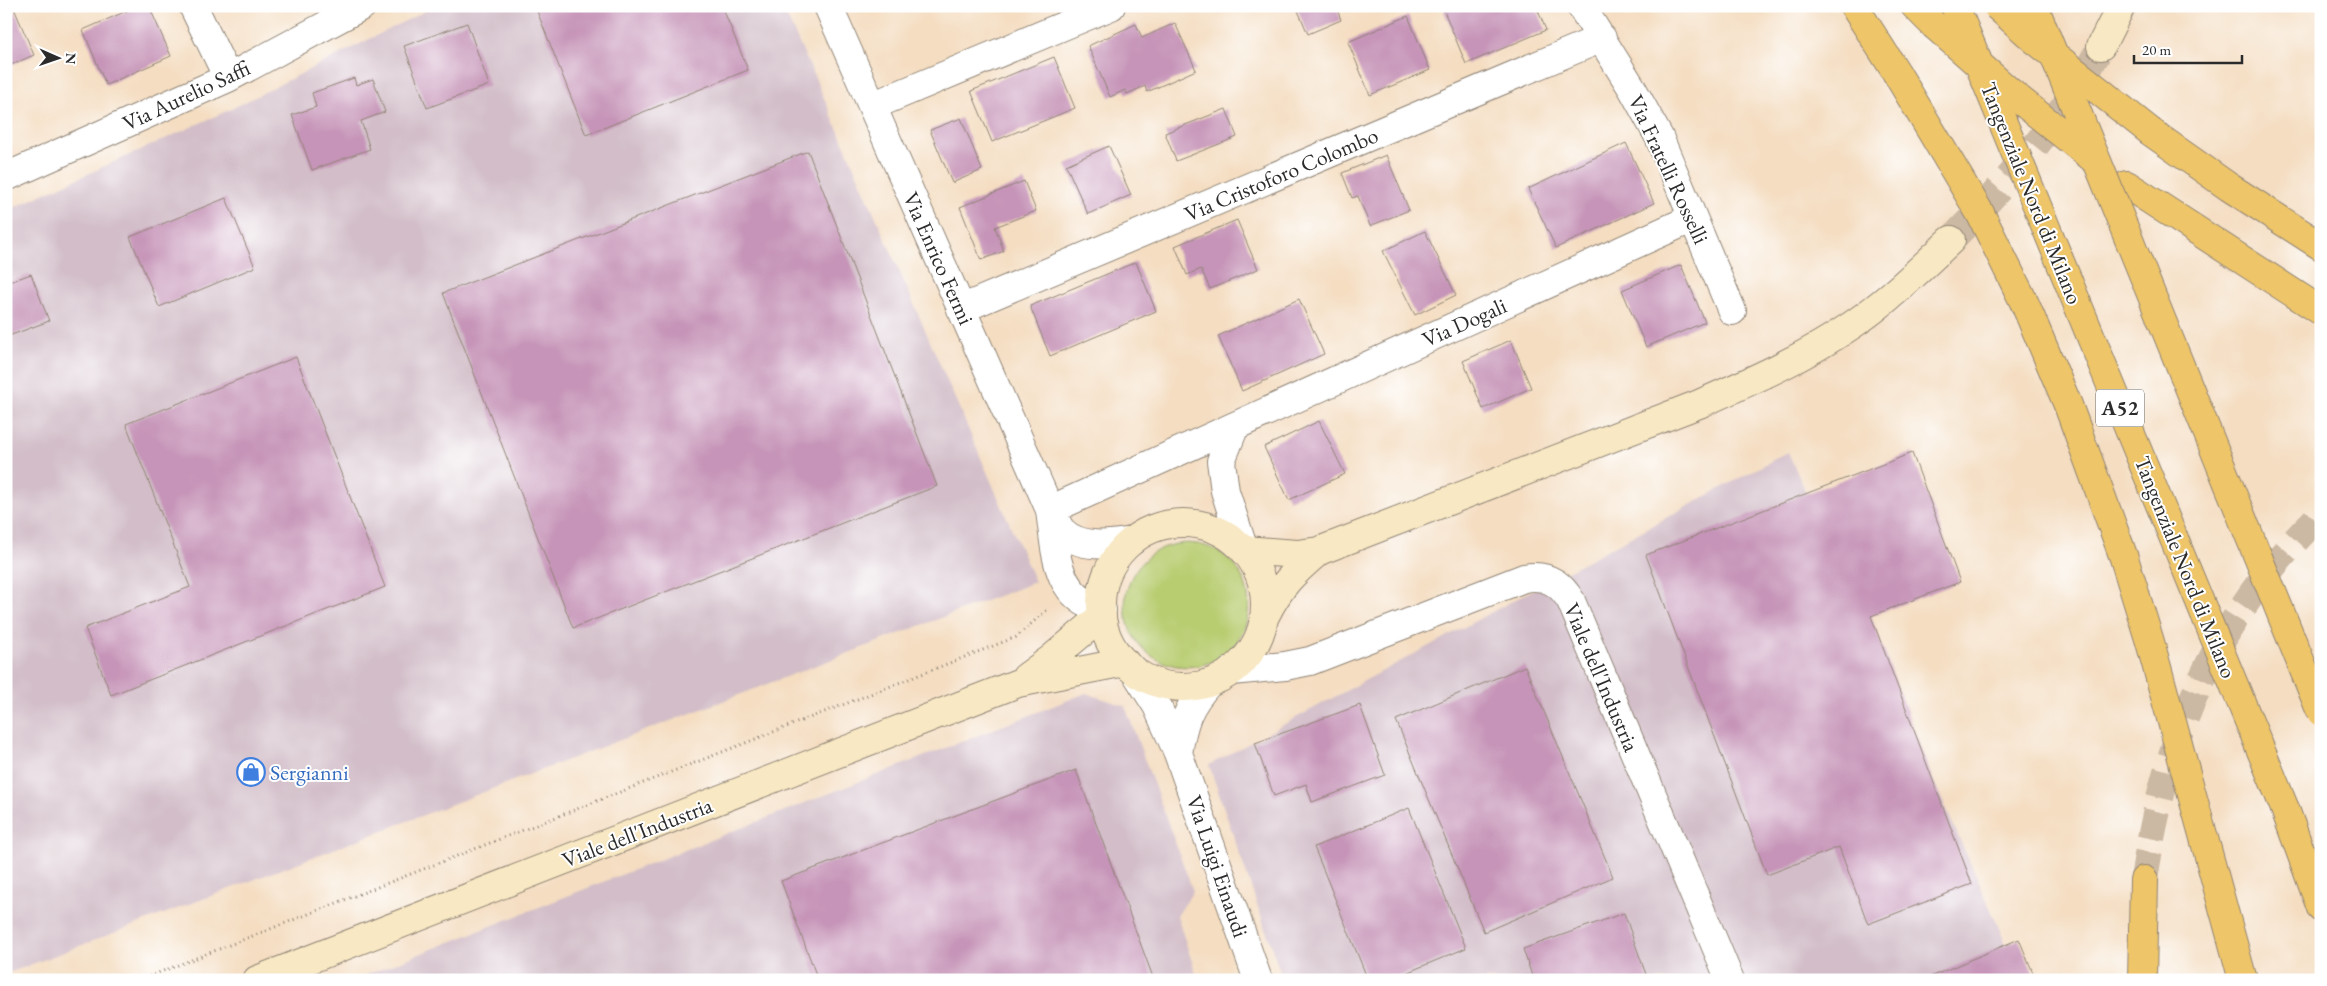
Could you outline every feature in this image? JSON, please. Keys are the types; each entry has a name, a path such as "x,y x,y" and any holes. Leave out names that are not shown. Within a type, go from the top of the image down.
{"highway":[{"path":"1854,6 1896,72 1980,213 2025,304 2088,458 2133,586 2243,980"},
{"name":"Tangenziale Nord di Milano","path":"1955,6 2285,810 2321,908"},
{"path":"1997,6 2035,40 2151,132 2229,187 2321,246"},
{"path":"2034,6 2321,712"},
{"path":"1924,16 2010,92 2127,185 2321,311"},
{"path":"2142,980 2144,880"}],"street":[{"path":"194,6 228,78"},
{"name":"Via Aurelio Saffi","path":"6,177 228,78 362,6"},
{"name":"Via Enrico Fermi","path":"828,6 1050,510 1062,531 1079,541 1112,544 1132,541"},
{"path":"872,106 1111,6"},
{"name":"Via Fratelli Rosselli","path":"1581,6 1602,38 1659,137 1732,312"},
{"path":"2101,46 2121,6"},
{"name":"Via Cristoforo Colombo","path":"961,309 1602,38"},
{"name":"Via Dogali","path":"1050,510 1693,218"},
{"path":"1244,550 1296,554 1319,552 1689,407 1755,379 1805,354 1852,325 1905,284 1951,240"},
{"path":"1235,426 1221,461 1225,491 1244,550"},
{"name":"Via Enrico Fermi","path":"1050,510 1055,549 1066,586 1076,598 1102,613"},
{"path":"1264,616 1264,590 1254,563 1244,550 1224,534 1208,527 1188,523 1156,527 1132,541 1119,554 1107,574 1102,595 1102,613 1110,640 1129,666 1158,683 1174,686 1220,677 1244,659 1254,646 1264,616 1277,592 1294,572 1319,552"},
{"name":"Viale dell'Industria","path":"1220,677 1310,660 1524,578 1541,577 1555,582 1567,593 1571,600 1730,980"},
{"name":"Viale dell'Industria","path":"1018,684 1052,658 1102,613"},
{"name":"Viale dell'Industria","path":"257,980 1018,684 1129,666"},
{"name":"Via Luigi Einaudi","path":"1129,666 1157,706 1178,753 1258,980"},
{"name":"Via Luigi Einaudi","path":"1178,753 1182,727 1190,707 1220,677"}],"shaded area":[{"path":"435,6 782,6 1035,582 6,974 6,211 231,109"},
{"path":"1788,452 2022,980 1283,980 1209,765"},
{"path":"1086,693 1125,706 1193,891 1177,916 1198,980 353,980"}],"green space":[{"path":"1187,543 1211,548 1231,561 1244,581 1249,605 1244,629 1231,649 1211,662 1187,667 1163,662 1143,649 1130,629 1125,605 1130,581 1143,561 1163,548"}],"building":[{"path":"6,6 13,6 34,55 6,67"},
{"path":"138,6 149,6 171,56 106,85 83,30"},
{"path":"535,6 722,6 748,70 586,135"},
{"path":"1296,6 1336,6 1341,20 1308,34"},
{"path":"1456,6 1536,6 1546,30 1466,64 1444,11"},
{"path":"1408,16 1430,70 1370,95 1348,42"},
{"path":"467,23 489,85 427,108 404,46"},
{"path":"1175,23 1196,70 1147,92 1145,86 1127,94 1125,90 1110,97 1088,46 1136,24 1142,38"},
{"path":"1054,57 1075,108 992,142 971,91"},
{"path":"354,78 356,85 373,79 385,112 361,121 370,149 312,170 292,115 316,107 312,93"},
{"path":"1226,109 1237,137 1176,161 1165,133"},
{"path":"961,118 982,170 952,183 930,130"},
{"path":"1626,143 1654,203 1556,248 1528,189"},
{"path":"1109,146 1131,195 1088,214 1066,165"},
{"path":"808,151 937,486 573,628 443,293"},
{"path":"1386,155 1409,210 1370,226 1358,196 1352,198 1342,173"},
{"path":"1024,181 1036,211 995,227 1004,251 981,260 960,207"},
{"path":"226,198 255,267 159,307 130,237"},
{"path":"1237,220 1258,269 1210,289 1201,269 1187,275 1175,246"},
{"path":"1425,231 1456,295 1415,315 1383,251"},
{"path":"1136,262 1156,311 1050,356 1030,306"},
{"path":"1681,265 1705,322 1646,347 1622,290"},
{"path":"31,274 49,321 6,337 6,283"},
{"path":"1299,299 1324,354 1242,391 1218,336"},
{"path":"1511,340 1531,388 1483,409 1463,361"},
{"path":"296,357 385,587 111,695 85,628 190,587 126,424"},
{"path":"1319,421 1345,474 1289,500 1264,447"},
{"path":"1912,453 1960,582 1871,616 1972,884 1868,924 1839,847 1767,875 1646,555"},
{"path":"1525,666 1613,877 1484,932 1396,720"},
{"path":"1360,705 1385,775 1312,802 1306,784 1274,796 1255,743"},
{"path":"1076,770 1154,980 818,980 781,881"},
{"path":"1409,808 1466,948 1389,980 1368,980 1314,847"},
{"path":"1624,913 1648,980 1521,980 1532,976 1523,949"},
{"path":"2019,939 2036,980 1923,980"}],"tunnel":[{"path":"1951,240 2033,149 2069,99 2101,46"},
{"path":"2144,880 2153,827 2166,777 2181,728 2201,682 2224,637 2252,594 2284,553 2321,514"}],"place":[{"name":"Sergianni","path":"251,772"}]}
